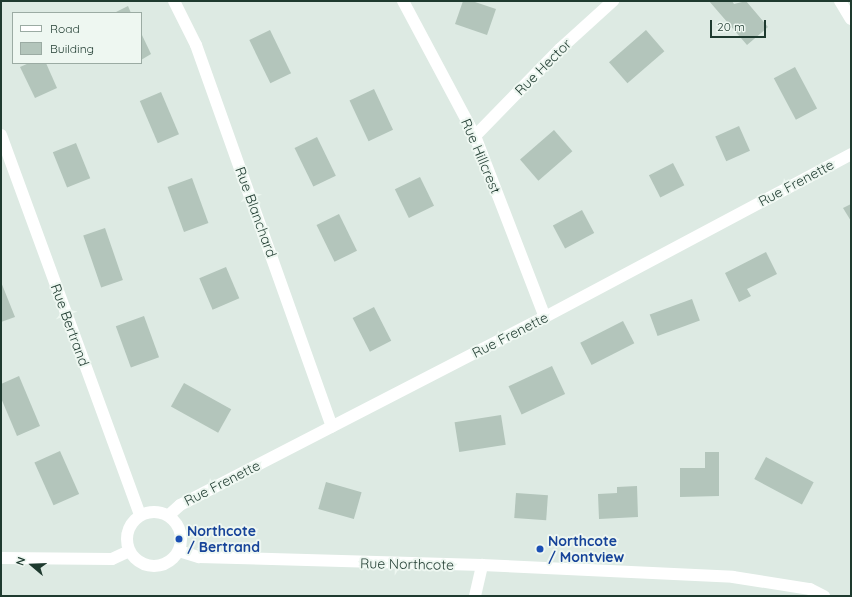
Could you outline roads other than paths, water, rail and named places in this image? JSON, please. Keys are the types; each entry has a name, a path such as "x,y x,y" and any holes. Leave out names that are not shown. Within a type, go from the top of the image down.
{"street":[{"name":"Rue Blanchard","path":"174,1 196,45 332,427"},
{"name":"Rue Hillcrest","path":"402,1 475,136 545,317"},
{"name":"Rue Hector","path":"475,136 560,49 613,1"},
{"path":"840,1 851,19"},
{"name":"Rue Bertrand","path":"1,135 140,514"},
{"name":"Rue Frenette","path":"169,515 180,504 545,317 851,154"},
{"name":"Rue Frenette","path":"140,514 158,512 169,515 176,522 180,531 179,551"},
{"path":"140,514 131,524 125,538 129,551 139,562 155,567 169,561 179,551"},
{"path":"1,558 112,559 129,551"},
{"name":"Rue Northcote","path":"179,551 199,557 482,566 733,577 810,589 824,596"},
{"path":"476,596 482,566"}],"place":[{"name":"Northcote / Bertrand","path":"179,539"},
{"name":"Northcote / Montview","path":"540,549"}]}
